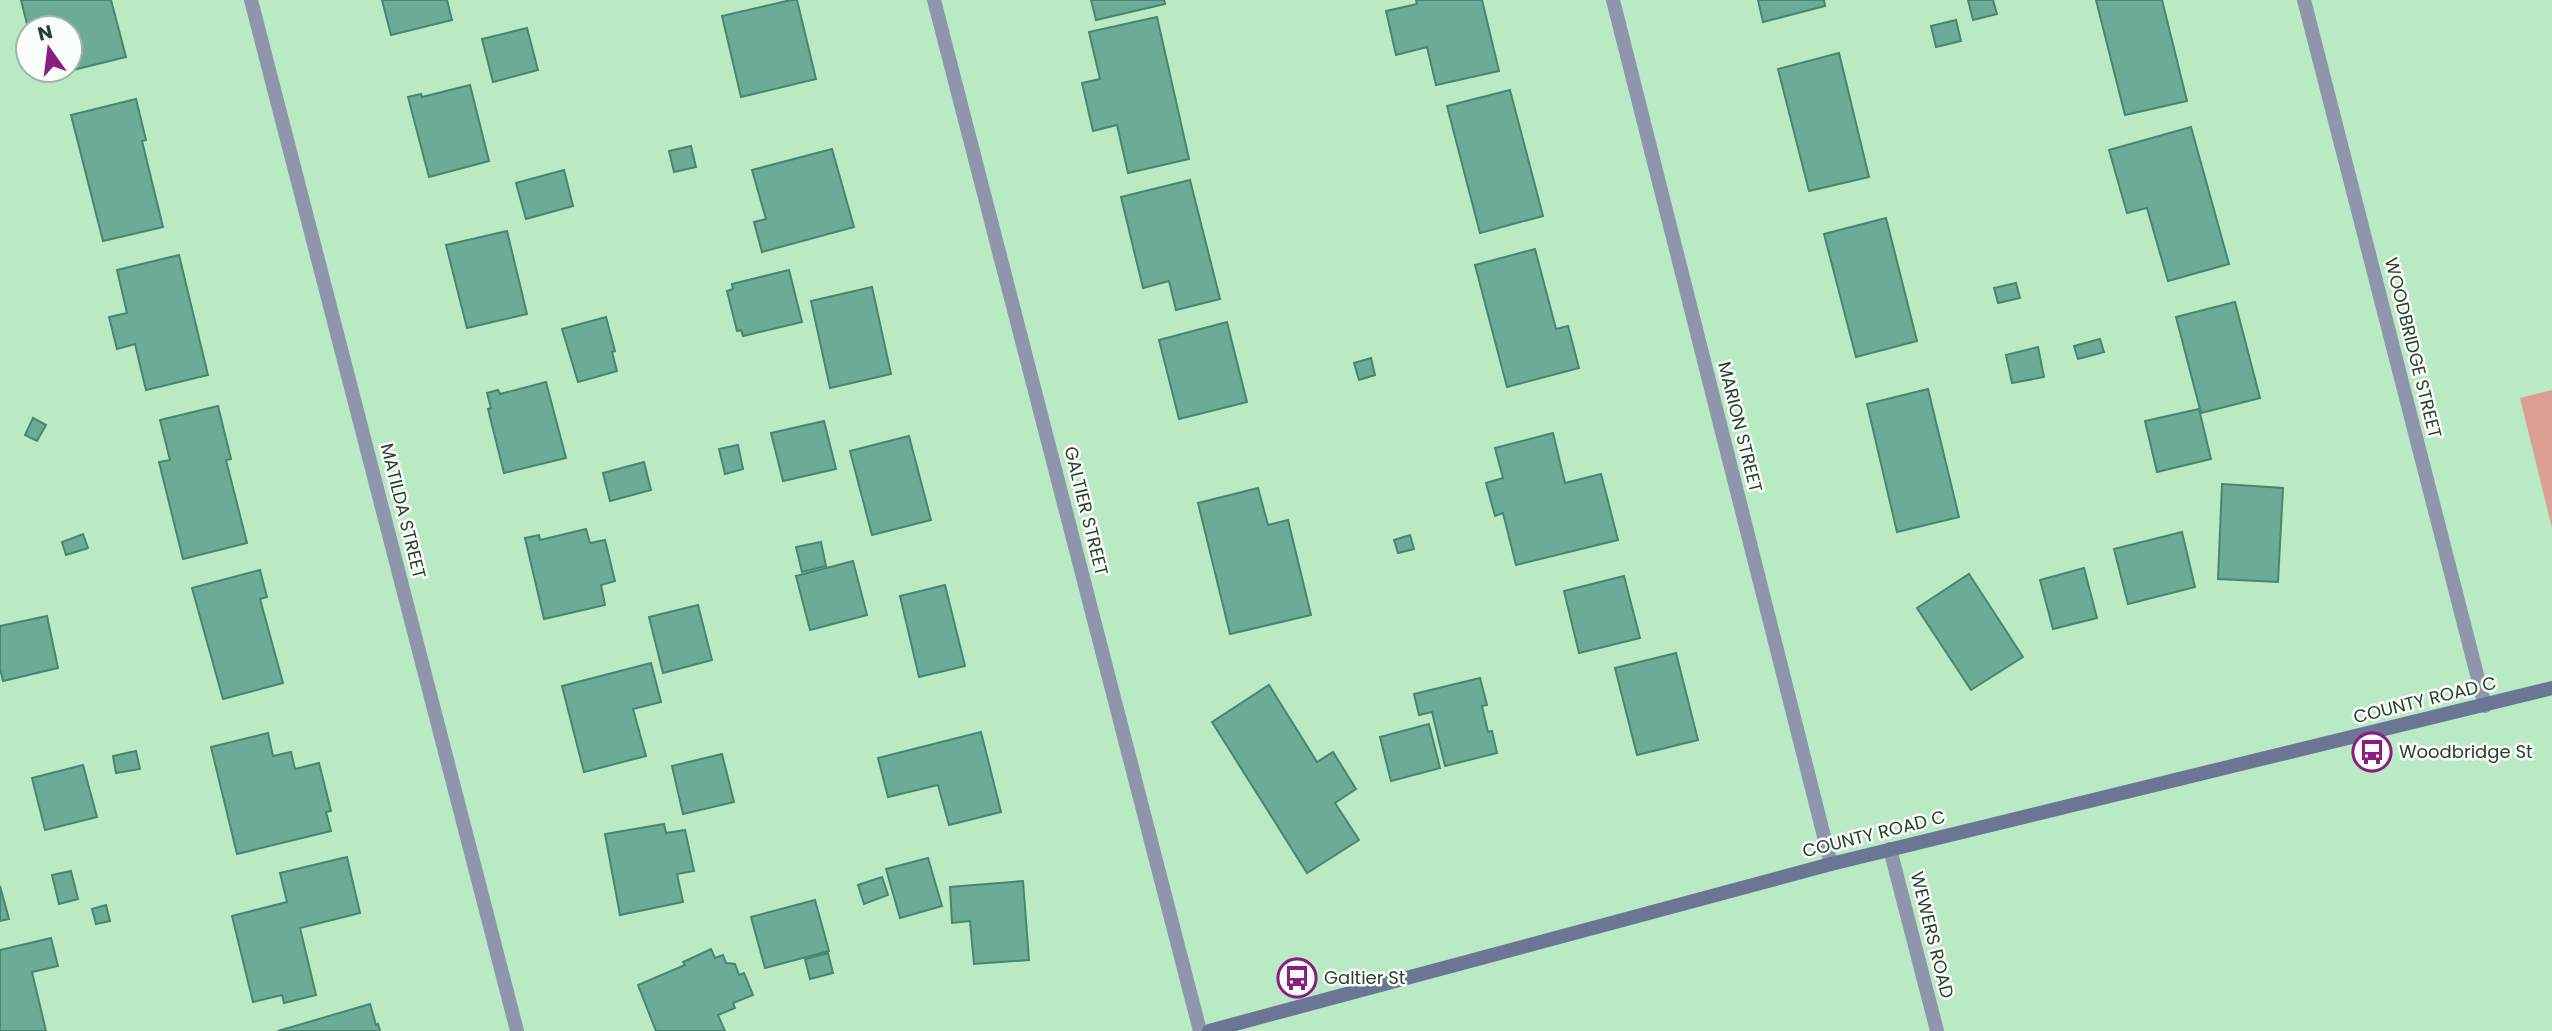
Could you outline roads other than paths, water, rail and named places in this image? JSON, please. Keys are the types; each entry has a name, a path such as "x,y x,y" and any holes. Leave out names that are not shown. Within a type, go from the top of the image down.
{"main road":[{"name":"COUNTY ROAD C","path":"1209,1031 1830,864 2552,688"}],"street":[{"name":"MATILDA STREET","path":"251,0 517,1031"},
{"name":"GALTIER STREET","path":"934,0 1200,1031"},
{"name":"MARION STREET","path":"1613,0 1830,864"},
{"name":"WOODBRIDGE STREET","path":"2304,0 2485,706"},
{"name":"WEWERS ROAD","path":"1890,849 1937,1031"}],"place":[{"name":"Woodbridge St","path":"2372,752"},
{"name":"Galtier St","path":"1297,978"}]}
